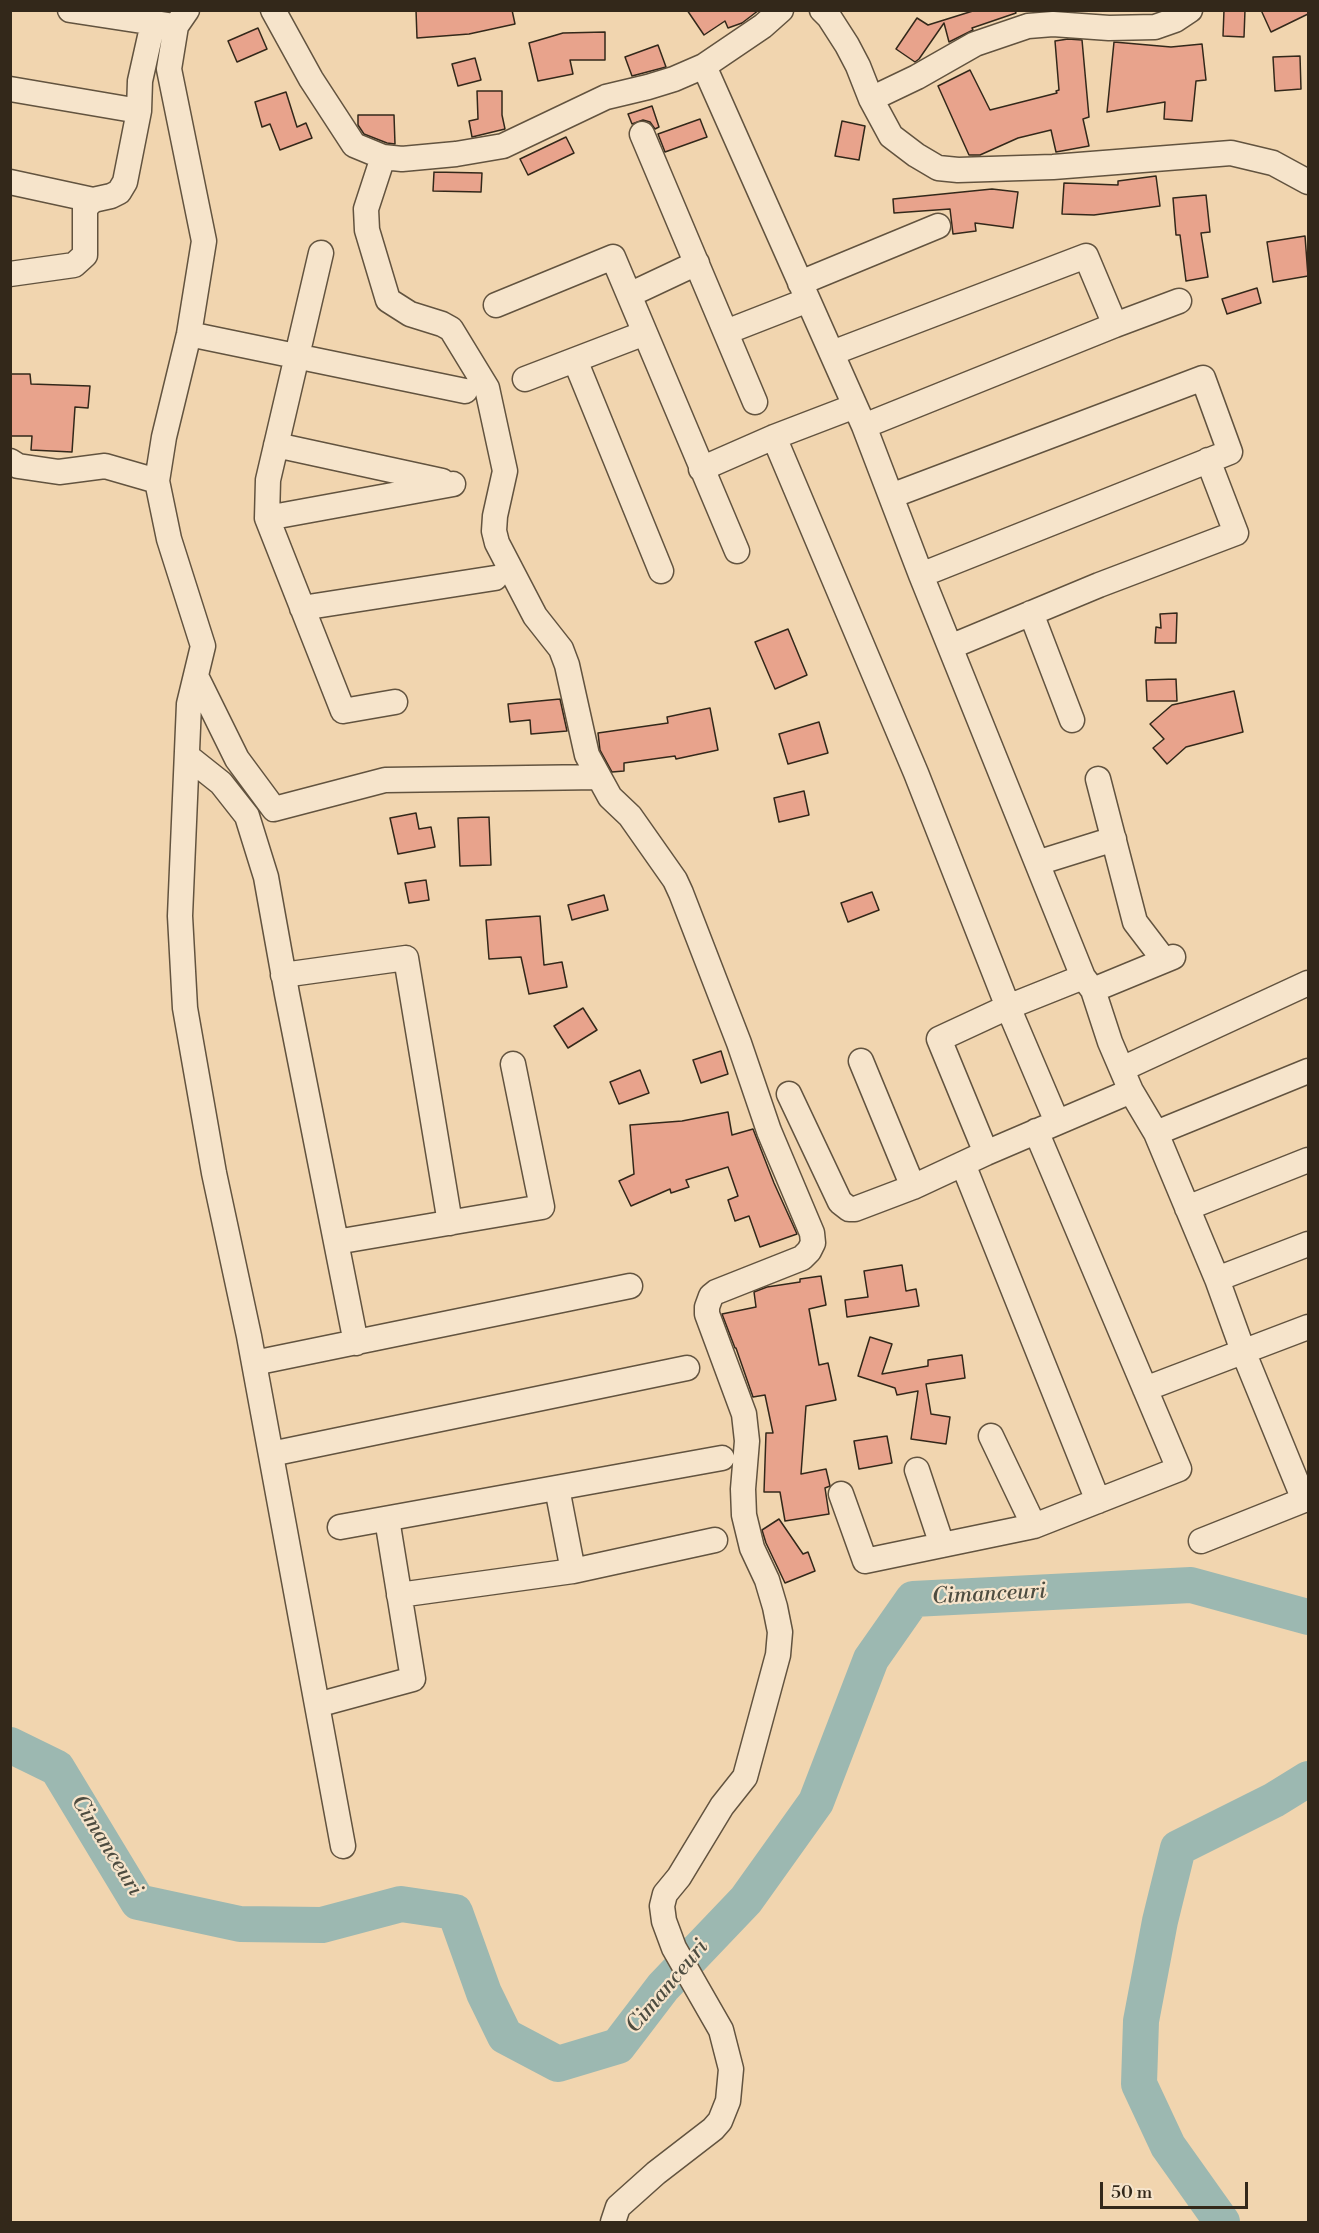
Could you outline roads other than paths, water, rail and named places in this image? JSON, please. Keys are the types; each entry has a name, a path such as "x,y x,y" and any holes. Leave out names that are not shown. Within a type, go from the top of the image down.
{"street":[{"path":"70,10 172,20"},
{"path":"273,10 297,56 340,127 354,145 382,157 402,159 427,158 503,146 606,97 657,85 704,66 763,26 781,10"},
{"path":"822,10 829,16 847,45 871,99 891,136 938,168 958,170 1053,167 1231,153 1273,163 1308,182"},
{"path":"871,99 917,77 975,44 1028,26 1053,24 1109,28 1155,27 1175,20 1190,10"},
{"path":"10,201 111,196 119,192 125,182 139,111 140,81 172,20"},
{"path":"172,20 169,69 204,242 189,334 164,437 157,482 169,539 203,646 189,704 180,916 185,1008 214,1173 254,1363 343,1846"},
{"path":"704,66 860,416 921,575 1110,1042 1126,1080 1156,1133 1217,1279 1243,1351 1304,1500 1201,1541"},
{"path":"10,89 139,111"},
{"path":"642,134 755,402"},
{"path":"382,157 366,209 367,230 388,300 410,314 451,329 487,388 505,471 495,516 494,531 497,543 535,616 561,649 567,665 587,755 610,797 630,816 675,880 681,893 739,1042 769,1131 812,1233 813,1243 802,1257 716,1292 711,1296 707,1306 707,1314 747,1426 743,1489 744,1515 752,1548 775,1607 780,1632 778,1655 745,1777 722,1806 679,1877 665,1894 662,1906 664,1921 674,1948 716,2020 726,2047 731,2069 728,2101 720,2121 713,2129 656,2173 618,2207 612,2223"},
{"path":"10,182 82,198"},
{"path":"10,274 74,265 80,262 85,255 85,208 82,198"},
{"path":"726,332 938,226"},
{"path":"321,253 268,480 267,518 343,711 395,702"},
{"path":"832,353 1086,256 1114,325"},
{"path":"496,305 613,257 737,551"},
{"path":"629,295 697,263"},
{"path":"701,469 774,437 860,416 1179,301"},
{"path":"525,380 645,333"},
{"path":"189,334 465,391"},
{"path":"575,360 661,571"},
{"path":"891,496 1203,378 1230,452 921,575"},
{"path":"774,437 916,773 1008,1007 1046,1127 1145,1389 1179,1469 1034,1526 865,1561 841,1494"},
{"path":"267,518 453,484 276,445"},
{"path":"950,647 1099,585 1236,532 1208,460"},
{"path":"10,461 18,466 59,472 105,466 157,482"},
{"path":"302,608 495,578"},
{"path":"1031,613 1072,720"},
{"path":"196,676 237,759 274,809 385,780 599,777"},
{"path":"187,756 221,783 247,816 266,877 356,1343"},
{"path":"986,1153 939,1039 1008,1007 1169,958 1135,922 1098,779"},
{"path":"1037,863 1114,839"},
{"path":"284,975 406,958 450,1223"},
{"path":"789,1094 840,1202 844,1207 855,1209 913,1187 1046,1127 1126,1080 1308,983"},
{"path":"861,1061 913,1187"},
{"path":"336,1242 542,1207 513,1064"},
{"path":"1156,1133 1308,1071"},
{"path":"1187,1208 1308,1160"},
{"path":"963,1164 1098,1501"},
{"path":"1217,1279 1308,1244"},
{"path":"254,1363 630,1286"},
{"path":"1145,1389 1308,1327"},
{"path":"271,1454 687,1368"},
{"path":"991,1436 1034,1526"},
{"path":"340,1527 722,1458"},
{"path":"917,1470 942,1545"},
{"path":"557,1488 573,1571"},
{"path":"317,1705 412,1679 387,1519"},
{"path":"399,1595 573,1571 715,1540"}],"waterway":[{"name":"Cimanceuri","path":"10,1745 57,1768 138,1902 240,1924 322,1925 401,1904 455,1912 484,1993 505,2036 558,2064 618,2046 663,1987 746,1900 816,1802 871,1659 913,1599 1191,1585 1308,1617"},
{"name":"Cimanceuri","path":"1222,2222 1168,2146 1139,2084 1141,2021 1160,1921 1178,1848 1274,1800 1308,1779"}]}
